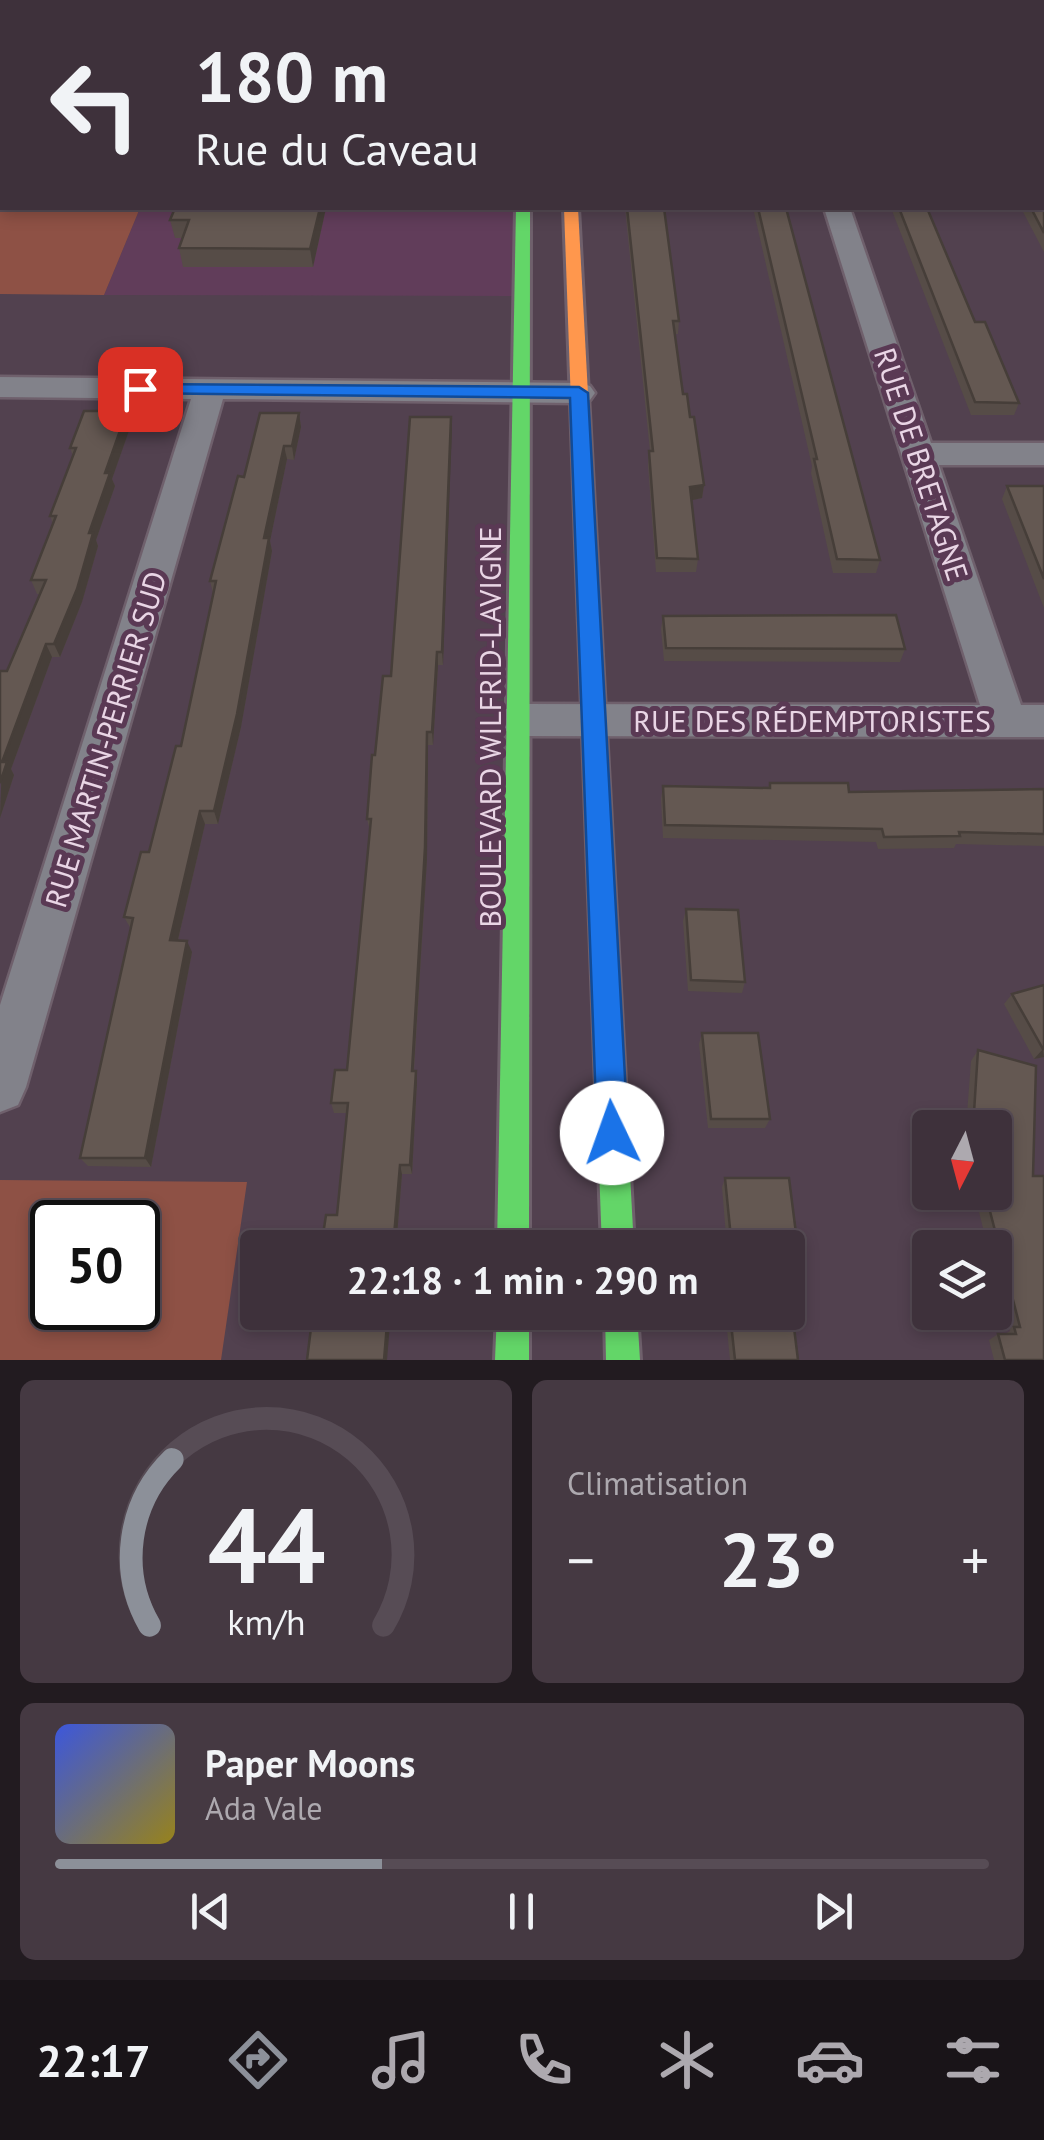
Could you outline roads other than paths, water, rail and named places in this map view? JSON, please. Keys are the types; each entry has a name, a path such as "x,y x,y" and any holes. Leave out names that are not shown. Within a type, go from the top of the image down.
{"main road":[{"name":"BOULEVARD WILFRID-LAVIGNE","path":"514,1230 522,210"},
{"path":"571,210 617,1230"},
{"path":"512,1330 512,1360"},
{"path":"621,1330 623,1360"}],"street":[{"name":"RUE DE BRETAGNE","path":"838,210 918,454 1025,721"},
{"path":"0,387 579,393"},
{"name":"RUE MARTIN-PERRIER SUD","path":"0,1087 210,390"},
{"path":"918,454 1044,454"},
{"name":"RUE DES RÉDEMPTORISTES","path":"520,720 1025,721"}]}
